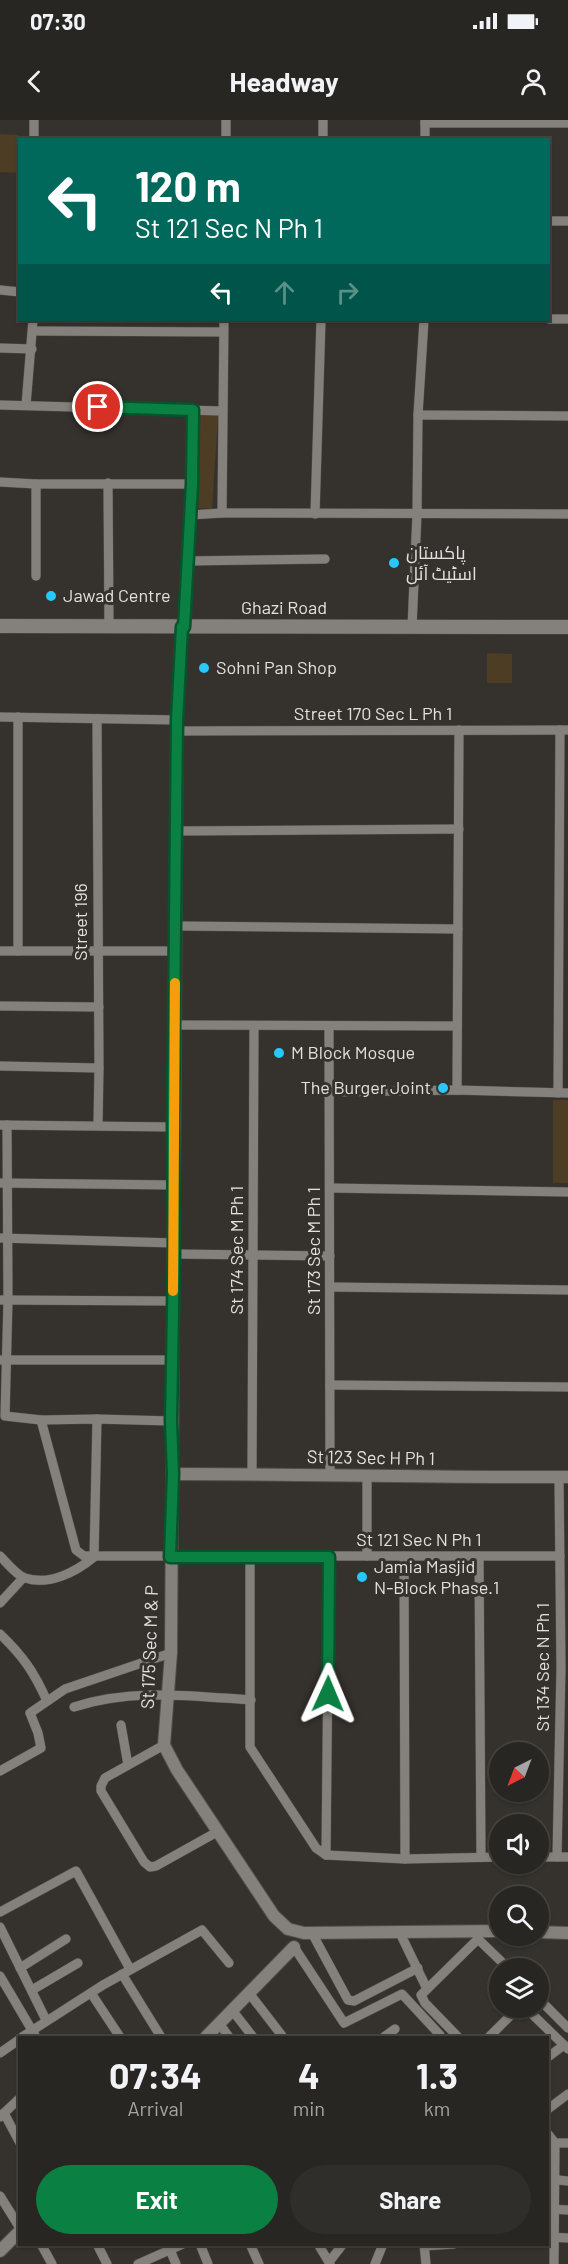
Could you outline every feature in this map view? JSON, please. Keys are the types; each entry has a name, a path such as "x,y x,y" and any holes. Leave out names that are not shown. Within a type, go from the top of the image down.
{"main road":[{"name":"Ghazi Road","path":"0,626 568,627"}],"street":[{"path":"34,120 34,138"},
{"path":"226,120 226,138"},
{"path":"323,120 323,138"},
{"path":"425,138 425,122 568,123"},
{"path":"550,221 568,221"},
{"path":"0,291 18,292"},
{"path":"550,319 568,319"},
{"path":"26,405 33,321"},
{"path":"222,513 221,411 224,321"},
{"path":"315,514 321,321"},
{"path":"412,627 417,514 418,415 424,321"},
{"path":"34,331 223,332"},
{"path":"0,348 32,349"},
{"path":"0,405 221,411"},
{"path":"183,627 192,484 193,410"},
{"path":"418,415 568,416"},
{"path":"0,482 192,484"},
{"path":"108,483 109,626"},
{"path":"36,484 36,576"},
{"path":"190,515 222,513 568,514"},
{"path":"187,561 325,559"},
{"name":"St 175 Sec M & P","path":"164,1745 171,1653 177,725 183,627"},
{"name":"Street 170 Sec L Ph 1","path":"0,717 97,719 177,725 564,730"},
{"path":"18,717 18,951"},
{"name":"Street 196","path":"97,719 98,1125"},
{"path":"457,1090 459,730"},
{"path":"331,1092 457,1090 563,1093 564,730"},
{"path":"177,831 459,829"},
{"path":"176,926 458,928"},
{"path":"0,951 175,951"},
{"path":"0,1006 99,1007"},
{"path":"174,1025 457,1026"},
{"name":"St 174 Sec M Ph 1","path":"252,1474 254,1027"},
{"name":"St 173 Sec M Ph 1","path":"329,1027 331,1092 330,1475"},
{"path":"0,1066 99,1068"},
{"path":"171,1421 41,1420 5,1416 3,1360 4,1125 173,1127"},
{"path":"4,1183 174,1185"},
{"path":"330,1188 568,1192"},
{"path":"4,1238 253,1255 330,1256"},
{"path":"330,1287 568,1290"},
{"path":"4,1300 172,1302"},
{"path":"3,1360 173,1360"},
{"path":"330,1386 568,1387"},
{"path":"0,1556 23,1578 39,1580 63,1576 80,1569 94,1557 97,1419"},
{"path":"41,1420 76,1550 84,1556 94,1557"},
{"name":"St 123 Sec H Ph 1","path":"173,1474 564,1477"},
{"path":"367,1477 367,1556"},
{"name":"St 134 Sec N Ph 1","path":"557,1857 564,1668 564,1579 560,1556 564,1477"},
{"path":"250,1556 250,1747 316,1848 326,1855 405,1859 489,1857"},
{"path":"404,1556 405,1859"},
{"path":"478,1556 482,1857"},
{"name":"St 121 Sec N Ph 1","path":"94,1557 560,1556"},
{"path":"326,1855 329,1557"},
{"path":"0,1603 23,1578"},
{"path":"0,1634 21,1654 35,1675 47,1701"},
{"path":"0,1771 41,1748 30,1713 47,1701 65,1689 171,1653"},
{"path":"74,1707 97,1699 123,1696 168,1695 250,1700"},
{"path":"121,1725 128,1765"},
{"path":"217,1832 156,1866 147,1865 101,1791 101,1786 105,1778 164,1745 177,1770 217,1832 274,1916 288,1929 308,1933 399,1931 477,1935 489,1933"},
{"path":"549,1857 568,1857"},
{"path":"0,1912 76,1871 159,2036"},
{"path":"0,1927 46,2020"},
{"path":"0,1976 34,2033 46,2020 202,1930 229,1963"},
{"path":"399,1931 427,1989"},
{"path":"549,1932 568,1933"},
{"path":"308,1933 348,2000 354,2001 418,1968"},
{"path":"477,1935 499,1958"},
{"path":"457,2036 425,2003 421,1995 477,1935"},
{"path":"21,1968 66,1939"},
{"path":"207,2036 294,1947 344,2023 402,1994 440,2036"},
{"path":"32,1990 78,1963"},
{"path":"91,1993 119,2036"},
{"path":"249,1993 282,2036"},
{"path":"549,2009 568,2028"},
{"path":"232,2010 253,2036"},
{"path":"490,2036 508,2018"},
{"path":"536,2018 566,2047 549,2056"},
{"path":"219,2023 228,2036"},
{"path":"385,2036 395,2029"},
{"path":"1,2050 18,2040"},
{"path":"549,2108 568,2094"},
{"path":"18,2100 2,2115 18,2140"},
{"path":"554,2264 551,2237 551,2142 568,2143"},
{"path":"551,2179 568,2181"},
{"path":"0,2196 18,2226"},
{"path":"551,2209 568,2210"},
{"path":"0,2251 18,2231"},
{"path":"551,2237 568,2238"},
{"path":"42,2246 52,2264"},
{"path":"100,2246 107,2264"},
{"path":"138,2264 179,2246"},
{"path":"201,2246 208,2264"},
{"path":"251,2246 259,2264"},
{"path":"319,2246 330,2263 342,2246"},
{"path":"375,2264 382,2246"},
{"path":"424,2246 426,2264"},
{"path":"170,2250 176,2264"}],"shaded area":[{"path":"0,134 19,135 18,173 0,172"},
{"path":"196,412 218,416 212,509 197,508"},
{"path":"487,653 512,654 512,683 487,683"},
{"path":"553,1100 568,1100 568,1183 553,1183"}],"slow traffic":[{"path":"173,1291 175,983"}],"place":[{"name":"پاکستان اسٹیٹ آئل","path":"394,563"},
{"name":"Jawad Centre","path":"51,596"},
{"name":"Sohni Pan Shop","path":"204,668"},
{"name":"M Block Mosque","path":"279,1053"},
{"name":"The Burger Joint","path":"443,1088"},
{"name":"Jamia Masjid N-Block Phase.1","path":"362,1577"}],"route":[{"path":"98,407 193,410 192,484 177,720 171,1421 173,1474 170,1557 329,1557 328,1694"}]}
